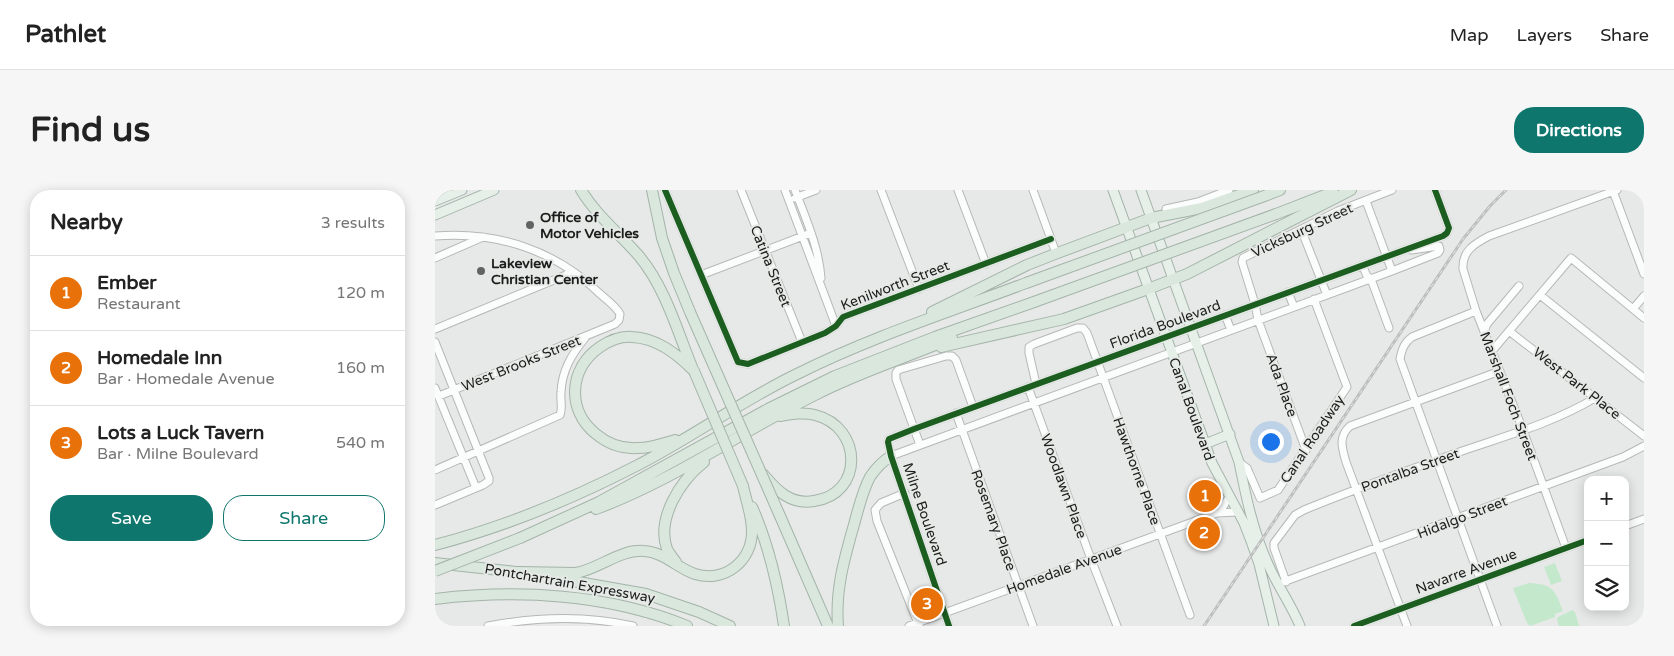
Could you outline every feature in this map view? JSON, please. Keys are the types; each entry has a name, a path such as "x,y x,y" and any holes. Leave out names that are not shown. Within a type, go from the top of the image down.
{"highway":[{"path":"581,190 595,209 649,269 666,302 761,528 773,570 784,626"},
{"path":"652,190 662,238 674,273 827,626"},
{"path":"435,545 526,515 637,466 797,374 887,334 1027,265 1151,218 1202,208 1253,190"},
{"path":"887,334 1280,190"},
{"path":"520,538 599,502 789,398 835,376 920,343 1339,190"},
{"path":"920,352 1064,319 1148,290 1235,250 1351,190"},
{"path":"435,571 615,502 663,480 770,418 843,382 920,352 1010,311"},
{"path":"694,371 678,356 659,344 640,338 624,337 607,343 588,357 581,366 575,389 580,414 587,426 600,438 617,446 639,448 675,440 695,433"},
{"path":"761,471 775,489 788,498 808,502 819,501 835,493 847,479 850,472 851,454 846,437 827,419 814,414 795,413 770,418"},
{"path":"676,563 667,548 665,536 665,524 669,509 685,482 700,465 722,446"},
{"path":"838,626 840,579 863,495 869,479 876,469 891,456"},
{"path":"518,572 576,574 635,551 644,550 655,553 686,570 703,576 721,574 740,563 750,546 752,531 743,486"},
{"name":"Pontchartrain Expressway","path":"435,563 518,572 646,594 699,612 730,626"},
{"name":"Pontchartrain Expressway","path":"435,599 505,594 567,598 642,611 687,626"}],"main road":[{"path":"435,201 462,190"},
{"path":"435,215 483,192 494,190"},
{"name":"Canal Boulevard","path":"1113,190 1212,463 1243,523 1259,564 1271,625"},
{"name":"Canal Boulevard","path":"1141,190 1239,462 1246,500 1253,524 1268,565 1282,582 1300,626"},
{"path":"1205,444 1229,434"}],"street":[{"name":"Kenilworth Street","path":"665,190 738,362 748,364 825,333 836,326 843,317 1051,239"},
{"name":"Catina Street","path":"741,190 802,342"},
{"path":"785,190 836,326"},
{"path":"789,200 797,193 816,190"},
{"path":"881,190 919,289"},
{"path":"959,190 986,264"},
{"path":"1033,190 1056,253"},
{"path":"1166,209 1198,202 1216,192 1229,190"},
{"name":"Vicksburg Street","path":"1258,320 1242,262 1243,258 1301,229 1392,190"},
{"name":"Florida Boulevard","path":"889,440 956,413 1443,236 1449,231 1449,225 1435,190"},
{"path":"1615,191 1644,274"},
{"name":"Marshall Foch Street","path":"1566,548 1523,430 1476,311 1463,270 1463,263 1473,244 1489,236 1615,191"},
{"path":"797,193 819,261 822,289"},
{"path":"1365,201 1392,271"},
{"path":"1301,229 1327,295"},
{"path":"701,275 811,233"},
{"path":"435,236 454,234 485,236 515,243 531,248 571,270 566,275 435,329"},
{"path":"435,258 485,236"},
{"name":"Florida Boulevard","path":"891,456 1371,279 1438,253 1440,250 1439,246 1429,247 1387,256"},
{"path":"1492,351 1571,258 1644,318"},
{"path":"1362,265 1367,276 1371,279 1389,328"},
{"name":"West Brooks Street","path":"439,396 615,324 620,317 619,311 571,270"},
{"path":"1484,332 1487,324 1519,286"},
{"path":"1288,292 1294,307"},
{"path":"1540,295 1644,378"},
{"path":"1633,309 1644,296"},
{"name":"Canal Roadway","path":"1239,462 1247,468 1260,498 1278,490 1347,387 1314,300"},
{"path":"1476,311 1412,337 1406,341 1401,359 1497,626"},
{"path":"1225,315 1231,330"},
{"name":"Ada Place","path":"1258,320 1306,450"},
{"name":"Hawthorne Place","path":"1032,386 1029,347 1077,328 1083,328 1087,333 1190,615"},
{"name":"West Park Place","path":"1509,330 1644,436"},
{"path":"435,470 560,415 561,381 564,371 575,350 587,336"},
{"path":"435,342 489,474 489,481 477,488 435,505"},
{"path":"920,445 895,373 901,369 952,356 956,360 973,407"},
{"path":"1407,626 1343,452 1341,444 1344,433 1350,426 1499,371"},
{"name":"Woodlawn Place","path":"1032,386 1033,403 1117,626"},
{"path":"435,388 477,488"},
{"name":"Pontalba Street","path":"1282,582 1274,543 1295,515 1356,490 1523,430 1578,408 1595,398"},
{"name":"Rosemary Place","path":"956,413 1033,626"},
{"name":"Milne Boulevard","path":"889,440 891,456 949,626"},
{"name":"Hidalgo Street","path":"1282,582 1623,457 1644,446"},
{"path":"905,493 881,503 875,510 877,521 918,624"},
{"path":"1220,512 1229,497"},
{"name":"Homedale Avenue","path":"909,626 1220,512 1237,512"},
{"path":"1629,525 1644,519"},
{"name":"Navarre Avenue","path":"1353,626 1584,541"},
{"path":"488,626 550,618 633,626"}],"green space":[{"path":"1555,563 1562,581 1551,585 1544,567"},
{"path":"1529,583 1543,585 1552,590 1558,598 1563,611 1555,614 1555,617 1530,626 1527,623 1513,588"},
{"path":"1572,610 1575,612 1579,626 1559,626 1558,617"}],"railway":[{"path":"1204,626 1463,239 1506,190"}],"cycle path":[{"path":"665,190 738,362 748,364 825,333 836,326 843,317 1051,239"},
{"path":"949,626 891,456 889,439 1443,236 1449,228 1435,190"},
{"path":"1354,626 1584,541"}],"place":[{"name":"Office of Motor Vehicles","path":"530,225"},
{"name":"Lakeview Christian Center","path":"481,271"},
{"name":"Ember","path":"1205,496"},
{"name":"Homedale Inn","path":"1204,533"},
{"name":"Lots a Luck Tavern","path":"927,604"}]}
